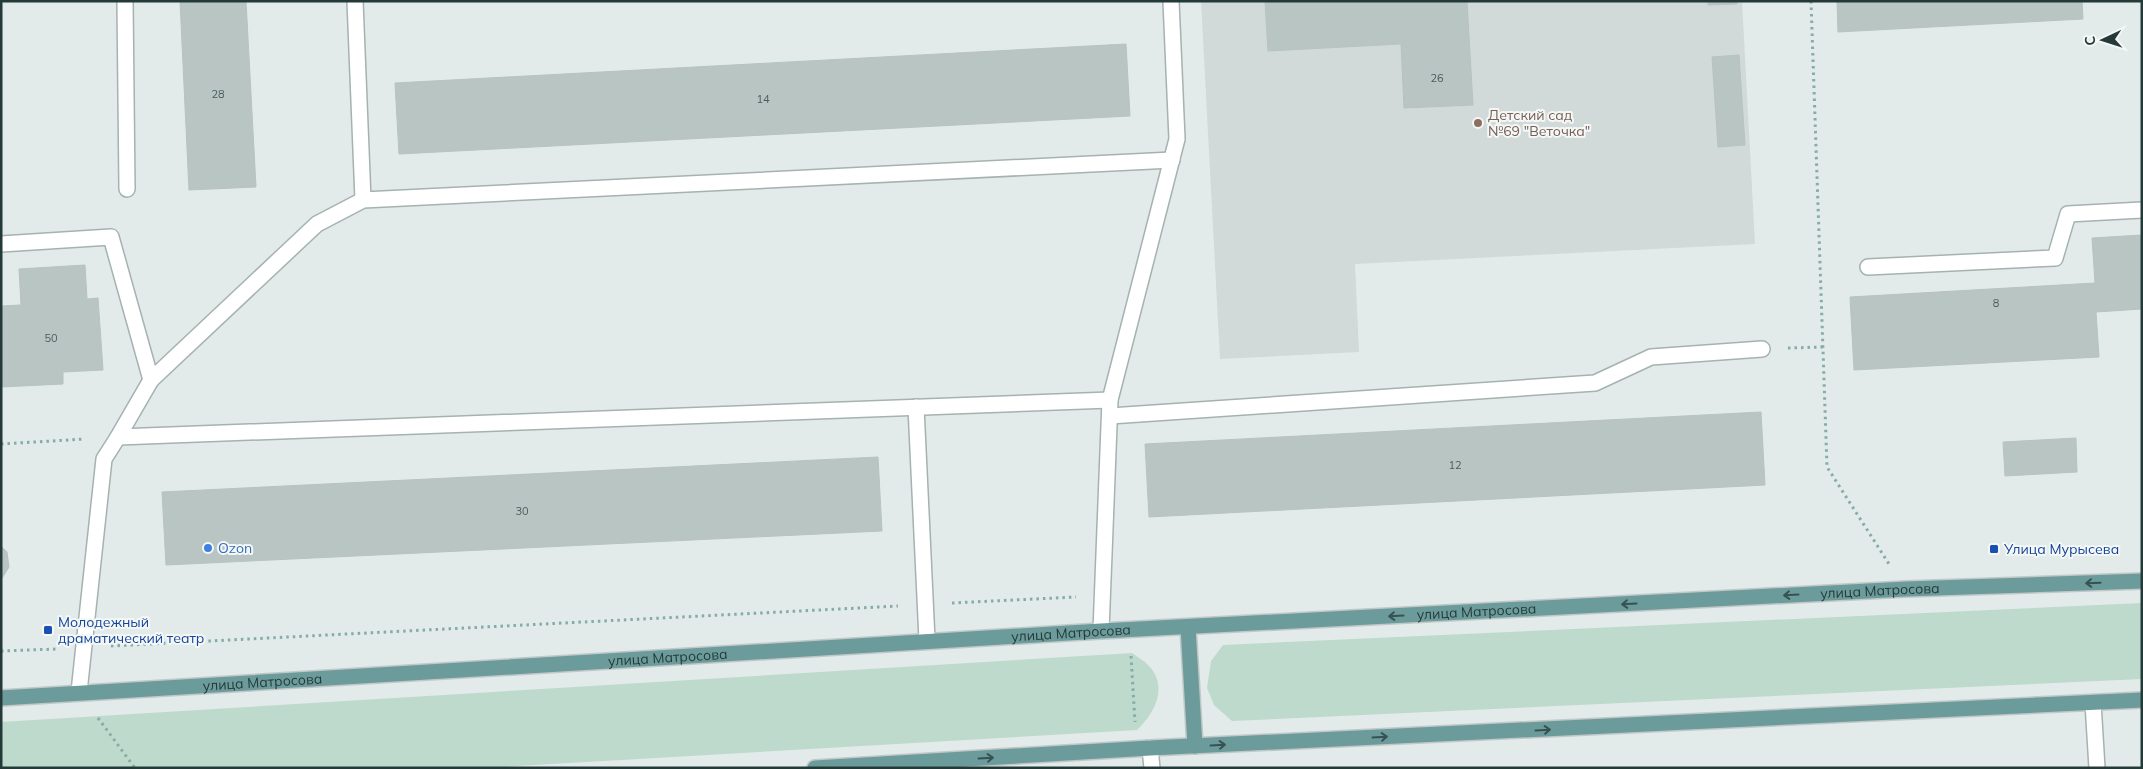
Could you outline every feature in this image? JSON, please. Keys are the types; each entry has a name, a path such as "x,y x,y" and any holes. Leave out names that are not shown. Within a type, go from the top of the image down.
{"main road":[{"name":"улица Матросова","path":"1,698 927,640 1906,589 2142,581"},
{"path":"1188,627 1195,746"},
{"path":"815,768 1195,746 2142,700"}],"street":[{"path":"124,1 127,189"},
{"path":"355,1 363,200"},
{"path":"1101,631 1110,400 1177,139 1171,1"},
{"path":"79,692 104,459 151,380 317,224 363,200 1172,160"},
{"path":"1868,267 2055,258 2068,214 2142,210"},
{"path":"1,244 111,237 151,380"},
{"path":"1110,416 1595,383 1651,357 1762,349"},
{"path":"118,437 1110,400"},
{"path":"916,407 927,640"},
{"path":"2093,703 2097,768"},
{"path":"1144,749 1152,768"}],"path":[{"path":"1811,1 1827,468 1906,589"},
{"path":"1762,349 1823,347"},
{"path":"1,444 118,437"},
{"path":"1,651 1102,596"},
{"path":"1129,630 1144,749"},
{"path":"79,692 135,768"}],"shaded area":[{"name":"Детский сад №69 \"Веточка\"","path":"1201,1 1742,1 1755,244 1355,264 1359,352 1220,359"}],"green space":[{"path":"2142,603 2142,679 1232,721 1214,705 1207,688 1211,661 1223,645"},
{"path":"1132,653 1146,663 1158,682 1157,699 1154,708 1137,730 483,768 1,768 1,722"}],"building":[{"path":"180,1 246,1 256,187 189,190"},
{"path":"1265,1 1467,1 1473,105 1404,108 1401,44 1268,51"},
{"path":"1708,1 1737,1 1737,4 1708,5"},
{"path":"1837,1 2082,1 2083,19 1838,32"},
{"path":"1126,44 1130,116 399,154 395,83"},
{"path":"1739,55 1745,145 1718,147 1712,57"},
{"path":"2142,235 2142,309 2096,312 2099,357 1854,370 1850,297 2095,283 2092,238"},
{"path":"85,265 87,299 98,298 103,370 63,372 63,384 1,387 1,306 21,305 19,269"},
{"path":"1761,412 1765,485 1149,517 1145,444"},
{"path":"2076,438 2077,472 2005,476 2003,442"},
{"path":"878,457 882,531 166,565 162,492"},
{"path":"1,546 7,552 9,567 1,580"}],"place":[{"name":"Детский сад №69 \"Веточка\"","path":"1478,123"},
{"name":"Ozon","path":"208,548"},
{"name":"Улица Мурысева","path":"1994,549"},
{"name":"Молодежный драматический театр","path":"48,630"}]}
